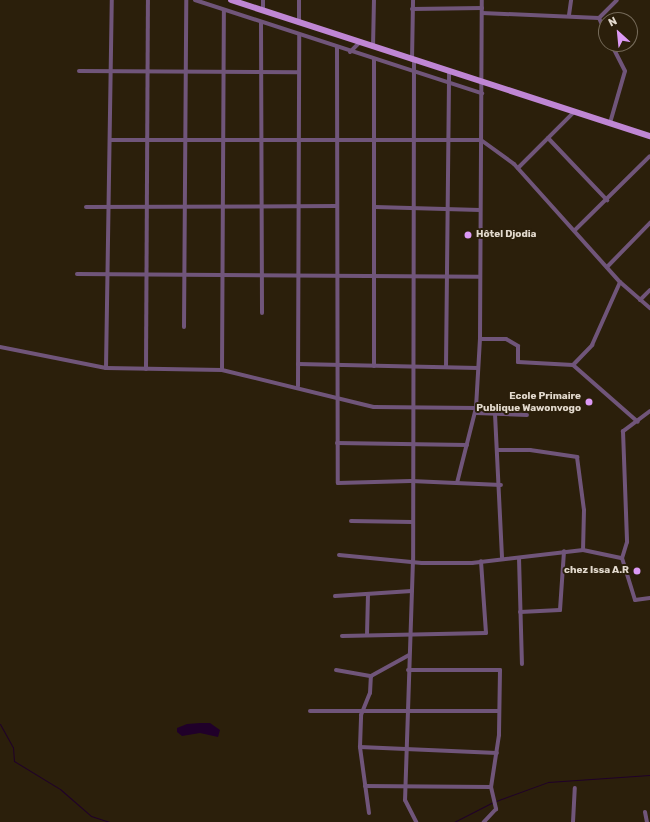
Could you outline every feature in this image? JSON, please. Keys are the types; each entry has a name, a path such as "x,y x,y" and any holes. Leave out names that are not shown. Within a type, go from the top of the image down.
{"main road":[{"path":"232,0 299,24 650,136"}],"street":[{"path":"106,368 111,208 110,71 112,0"},
{"path":"146,369 148,275 148,0"},
{"path":"184,327 186,207 186,0"},
{"path":"195,0 374,60 482,93"},
{"path":"263,0 263,11"},
{"path":"299,0 299,24"},
{"path":"373,48 374,0"},
{"path":"412,0 413,60 415,73 411,406 413,560 408,670 405,800 416,822"},
{"path":"457,483 476,413 480,339 480,210 483,82 482,0"},
{"path":"569,15 570,0"},
{"path":"605,12 617,0"},
{"path":"412,9 482,8"},
{"path":"222,370 222,275 225,207 224,10"},
{"path":"482,13 569,15 598,18"},
{"path":"261,23 262,313"},
{"path":"298,386 301,206 299,35"},
{"path":"350,52 359,43"},
{"path":"337,48 338,365 336,396 338,483 412,481 500,485"},
{"path":"610,124 624,71 614,52"},
{"path":"374,60 376,140 374,366"},
{"path":"79,71 225,73 299,72"},
{"path":"446,367 448,277 446,140 449,71"},
{"path":"518,168 574,112"},
{"path":"111,140 225,138 481,140 518,168 620,282 650,308"},
{"path":"548,138 607,200"},
{"path":"575,230 650,156"},
{"path":"86,207 337,206"},
{"path":"375,207 480,210"},
{"path":"607,267 650,223"},
{"path":"78,274 480,277"},
{"path":"573,365 592,345 620,282"},
{"path":"640,300 650,290"},
{"path":"480,339 506,339 518,346 518,362 573,365 638,422"},
{"path":"0,347 106,368 222,370 298,386 374,407 411,406 476,408"},
{"path":"298,364 478,368"},
{"path":"650,412 638,422 623,431 627,542 622,558 635,600 650,598"},
{"path":"476,413 527,415"},
{"path":"495,414 500,485 502,558"},
{"path":"337,443 467,445"},
{"path":"498,450 530,450 577,457 584,510 583,550"},
{"path":"351,521 412,522"},
{"path":"339,555 413,560 422,563 482,561 583,550 622,558"},
{"path":"520,612 560,610 564,551"},
{"path":"519,558 522,664"},
{"path":"342,636 486,633 482,561"},
{"path":"335,596 412,591"},
{"path":"367,635 368,594"},
{"path":"336,670 371,676 409,655"},
{"path":"408,670 500,670 497,753 491,787 496,809 484,822"},
{"path":"369,813 360,748 364,711 370,694 371,676"},
{"path":"310,711 498,711"},
{"path":"360,748 497,753"},
{"path":"365,786 491,787"},
{"path":"573,822 575,788"},
{"path":"645,812 647,822"}],"shaded area":[{"path":"210,723 220,730 218,737 200,733 182,736 177,732 177,728 187,724"}],"waterway":[{"path":"0,724 13,747 14,761 60,789 91,816 110,822"},
{"path":"496,801 548,782 650,775"},
{"path":"454,822 493,802"}],"place":[{"name":"Hôtel Djodia","path":"468,235"},
{"name":"Ecole Primaire Publique Wawonvogo","path":"589,402"},
{"name":"chez Issa A.R","path":"637,571"}]}
